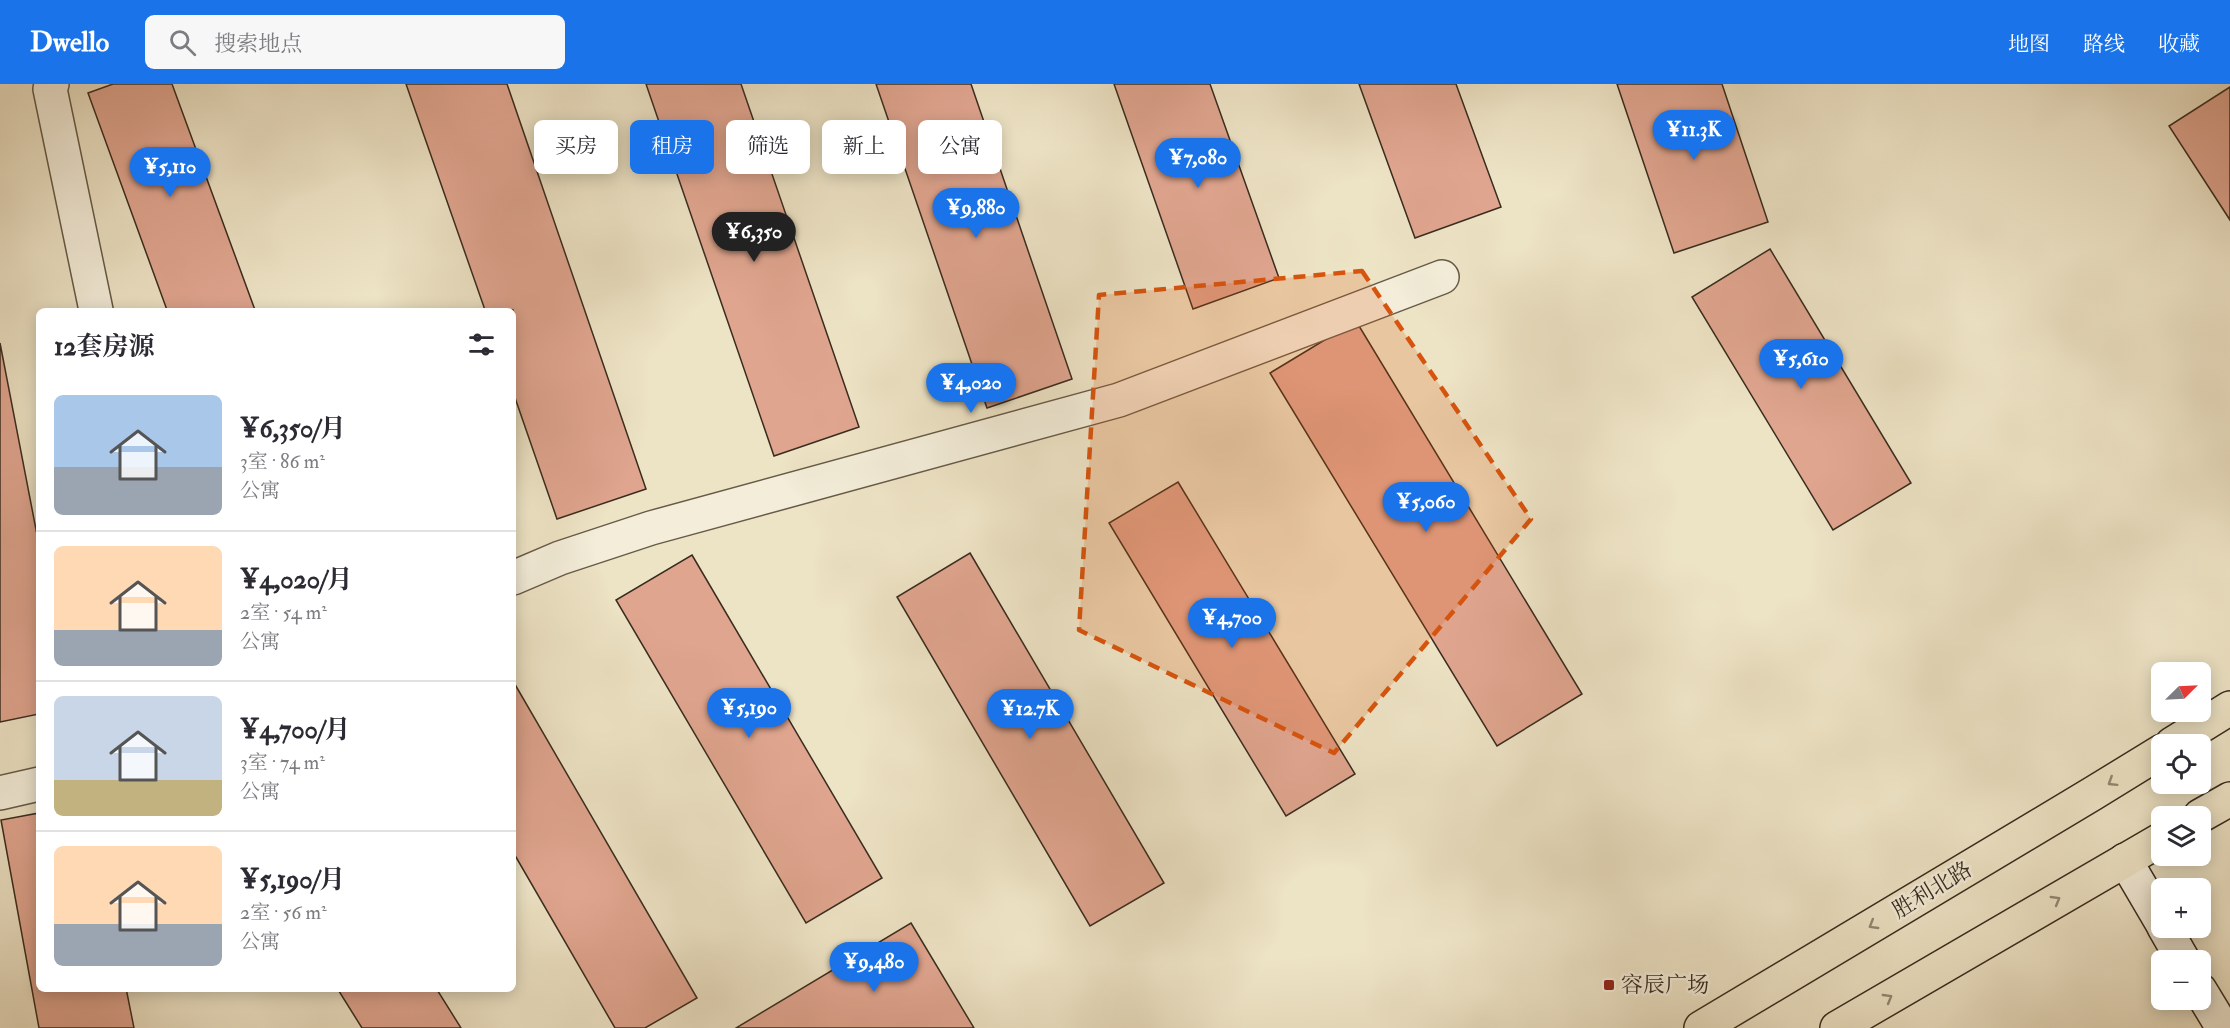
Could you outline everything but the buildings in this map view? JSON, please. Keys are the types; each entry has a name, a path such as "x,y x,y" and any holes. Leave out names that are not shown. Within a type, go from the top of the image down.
{"highway":[{"path":"2188,734 2230,708"},
{"name":"胜利北路","path":"1701,1028 2151,758"},
{"path":"2211,809 2230,798"},
{"path":"1837,1028 2151,845"}],"street":[{"path":"52,84 50,89 96,308"},
{"path":"516,577 560,558 651,528 1119,400 1442,278"},
{"path":"0,793 36,785"},
{"path":"2125,860 2151,904"},
{"path":"2211,1008 2223,1028"}],"highlighted area":[{"path":"1362,271 1531,519 1334,753 1079,630 1099,295"}],"place":[{"name":"容辰广场","path":"1609,985"}]}
